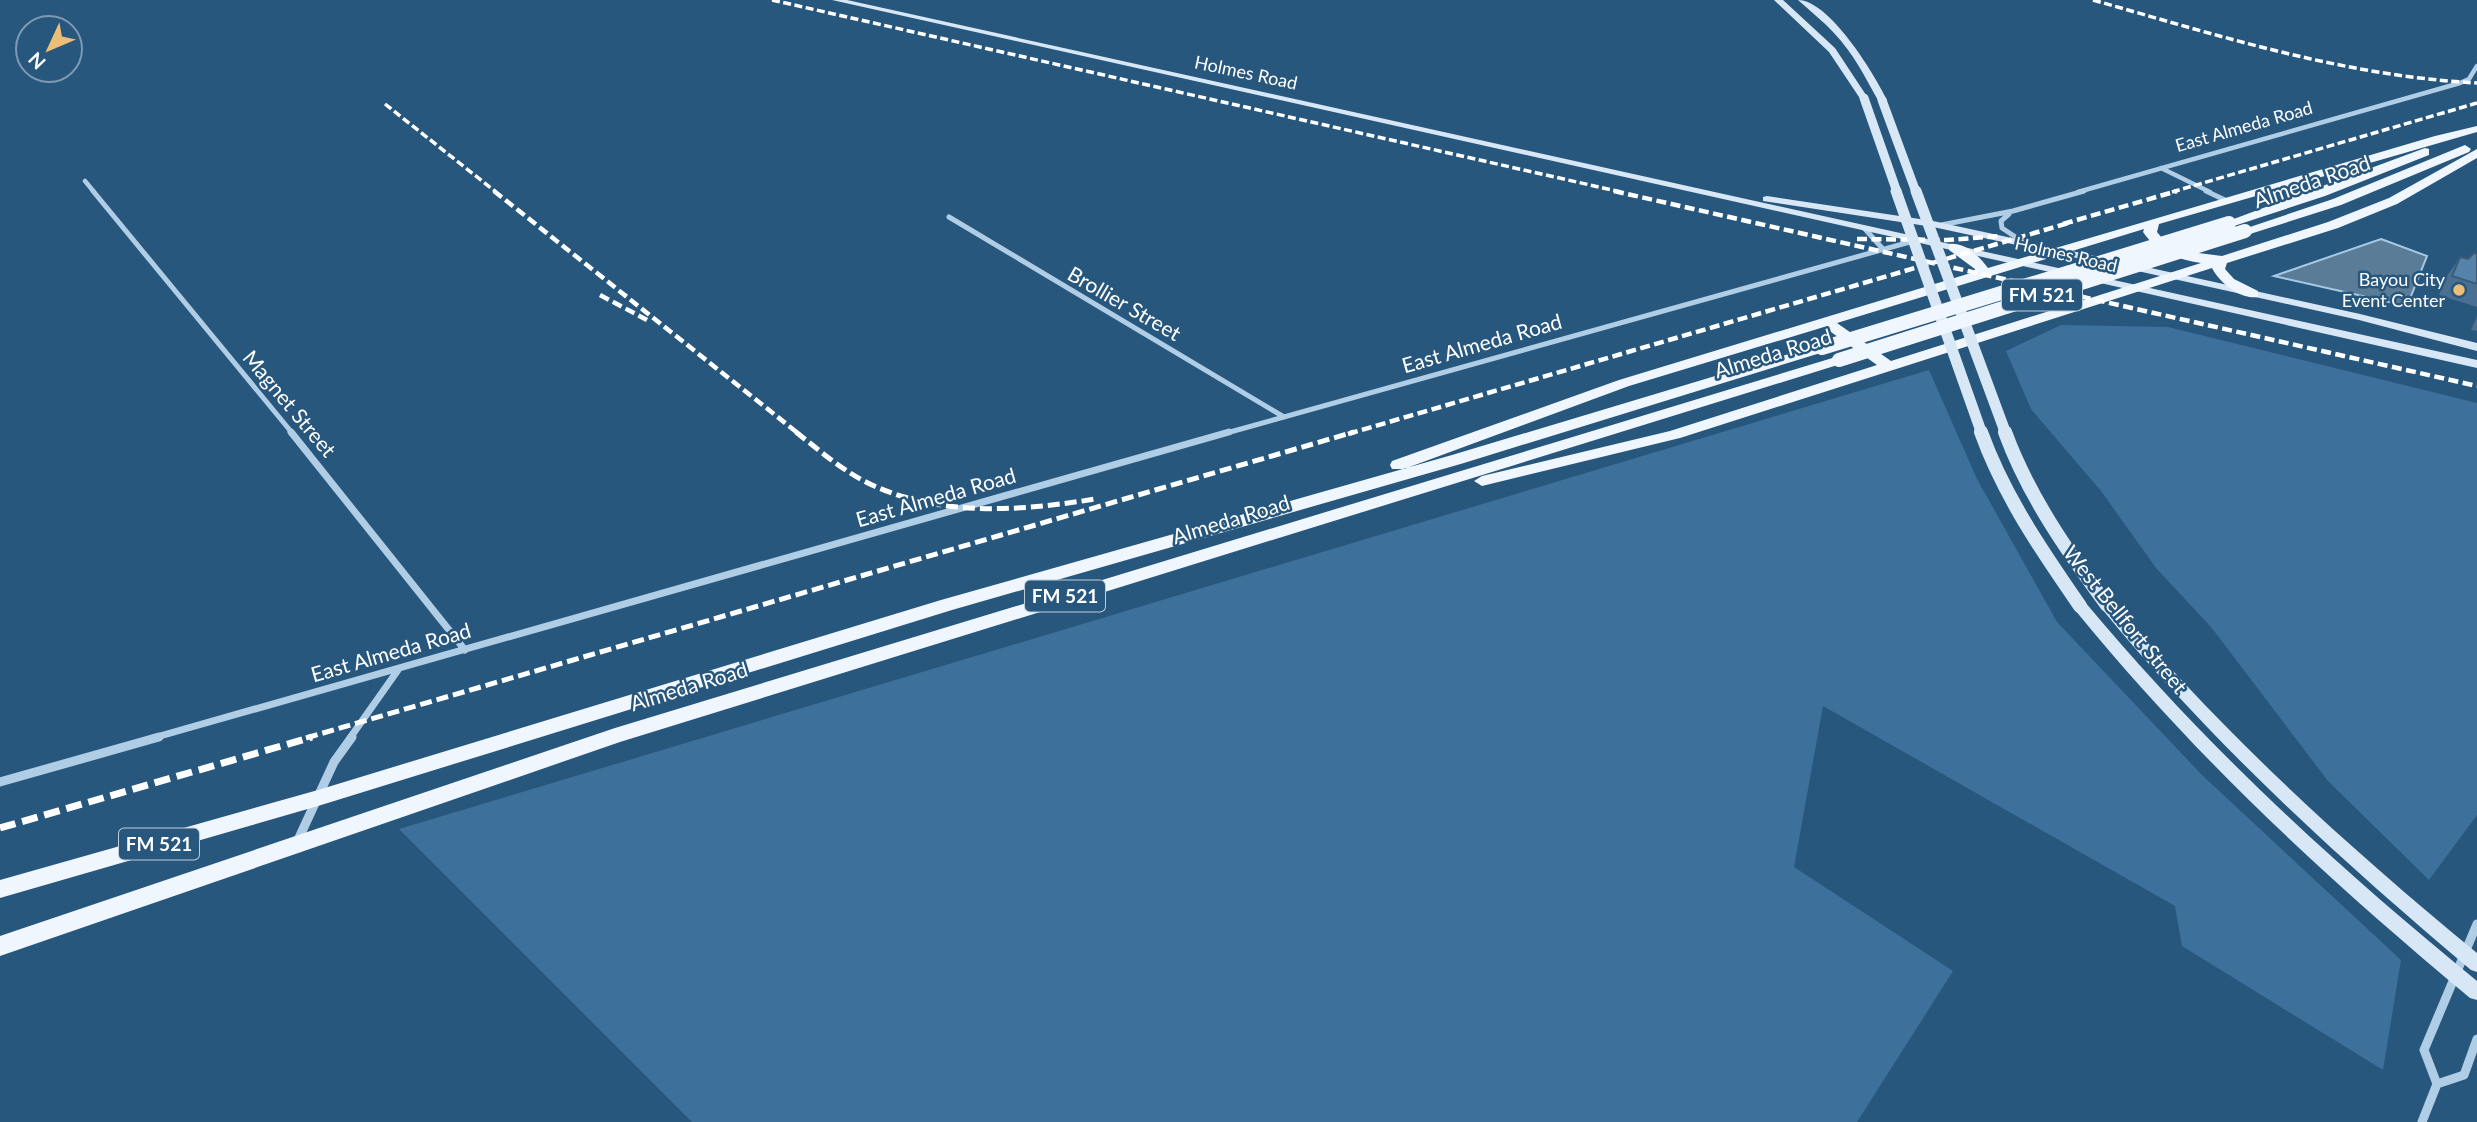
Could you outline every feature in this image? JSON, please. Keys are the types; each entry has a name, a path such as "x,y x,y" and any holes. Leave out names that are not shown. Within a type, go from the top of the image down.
{"main road":[{"name":"Holmes Road","path":"836,0 2477,364"},
{"name":"West Bellfort Street","path":"1778,0 1832,50 1864,99 1982,441 2028,530 2080,606 2133,671 2221,767 2333,871 2477,992"},
{"name":"West Bellfort Street","path":"1802,0 1849,44 1868,71 1882,100 2013,454 2056,534 2107,605 2175,686 2259,773 2471,959"},
{"path":"1280,510 1578,398 2153,222 2439,138 2477,130"},
{"name":"Almeda Road","path":"0,889 318,797 934,608 1502,446 1822,348 2321,193 2477,130"},
{"name":"Almeda Road","path":"0,946 641,728 1839,360 2337,202 2477,144"},
{"path":"1349,511 1626,448 2173,276 2370,212 2477,153"},
{"name":"Holmes Road","path":"1648,180 1933,224 2379,321 2477,347"},
{"path":"2153,222 2150,232 2152,237 2166,248 2195,258 2222,260"},
{"path":"1954,247 1977,262 1982,269 1979,276"},
{"path":"2222,260 2218,269 2224,279 2253,294"},
{"path":"1834,320 1904,361"},
{"path":"1834,320 1888,366"}],"street":[{"name":"East Almeda Road","path":"1933,224 1956,224 2013,211 2460,83 2469,79 2477,66"},
{"path":"2160,168 2227,201"},
{"name":"Magnet Street","path":"85,181 334,484 465,650"},
{"path":"2013,211 2003,218 2000,225 2004,231 2024,243"},
{"name":"Brollier Street","path":"949,217 1030,268 1284,417"},
{"path":"1866,229 1882,248"},
{"name":"East Almeda Road","path":"0,782 1921,239"},
{"path":"296,844 334,762 399,669"},
{"path":"2421,1122 2437,1084 2424,1051 2455,974 2471,959 2477,923"},
{"path":"2437,1084 2464,1075 2477,1039"}],"shaded area":[{"path":"2381,239 2427,256 2407,306 2274,276"},
{"path":"2061,325 2168,327 2477,403 2477,815 2429,880 2328,781 2211,627 2156,568 2101,491 2031,409 2006,351"},
{"path":"1929,370 1977,479 2057,622 2203,776 2401,960 2383,1070 2182,946 2175,906 1823,706 1794,867 1953,971 1857,1122 692,1122 399,829"}],"building":[{"path":"2474,253 2477,254 2477,284 2452,276 2460,257 2468,259"}],"railway":[{"path":"772,0 1621,192"},
{"path":"2093,0 2235,40 2331,63 2428,79 2477,83"},
{"path":"2172,192 2477,103"},
{"path":"385,104 496,192"},
{"path":"494,191 799,434"},
{"path":"1614,191 1932,263"},
{"path":"2063,224 2177,191"},
{"path":"1932,263 2072,222"},
{"path":"1857,239 1947,240 2001,236"},
{"path":"1348,434 1932,263"},
{"path":"1932,263 2477,386"},
{"path":"600,295 647,320"},
{"path":"796,432 832,461 862,480 899,495 926,502 982,509 1095,499"},
{"path":"306,738 1354,432"},
{"path":"0,828 312,737"}],"place":[{"name":"Bayou City Event Center","path":"2459,290"}]}
